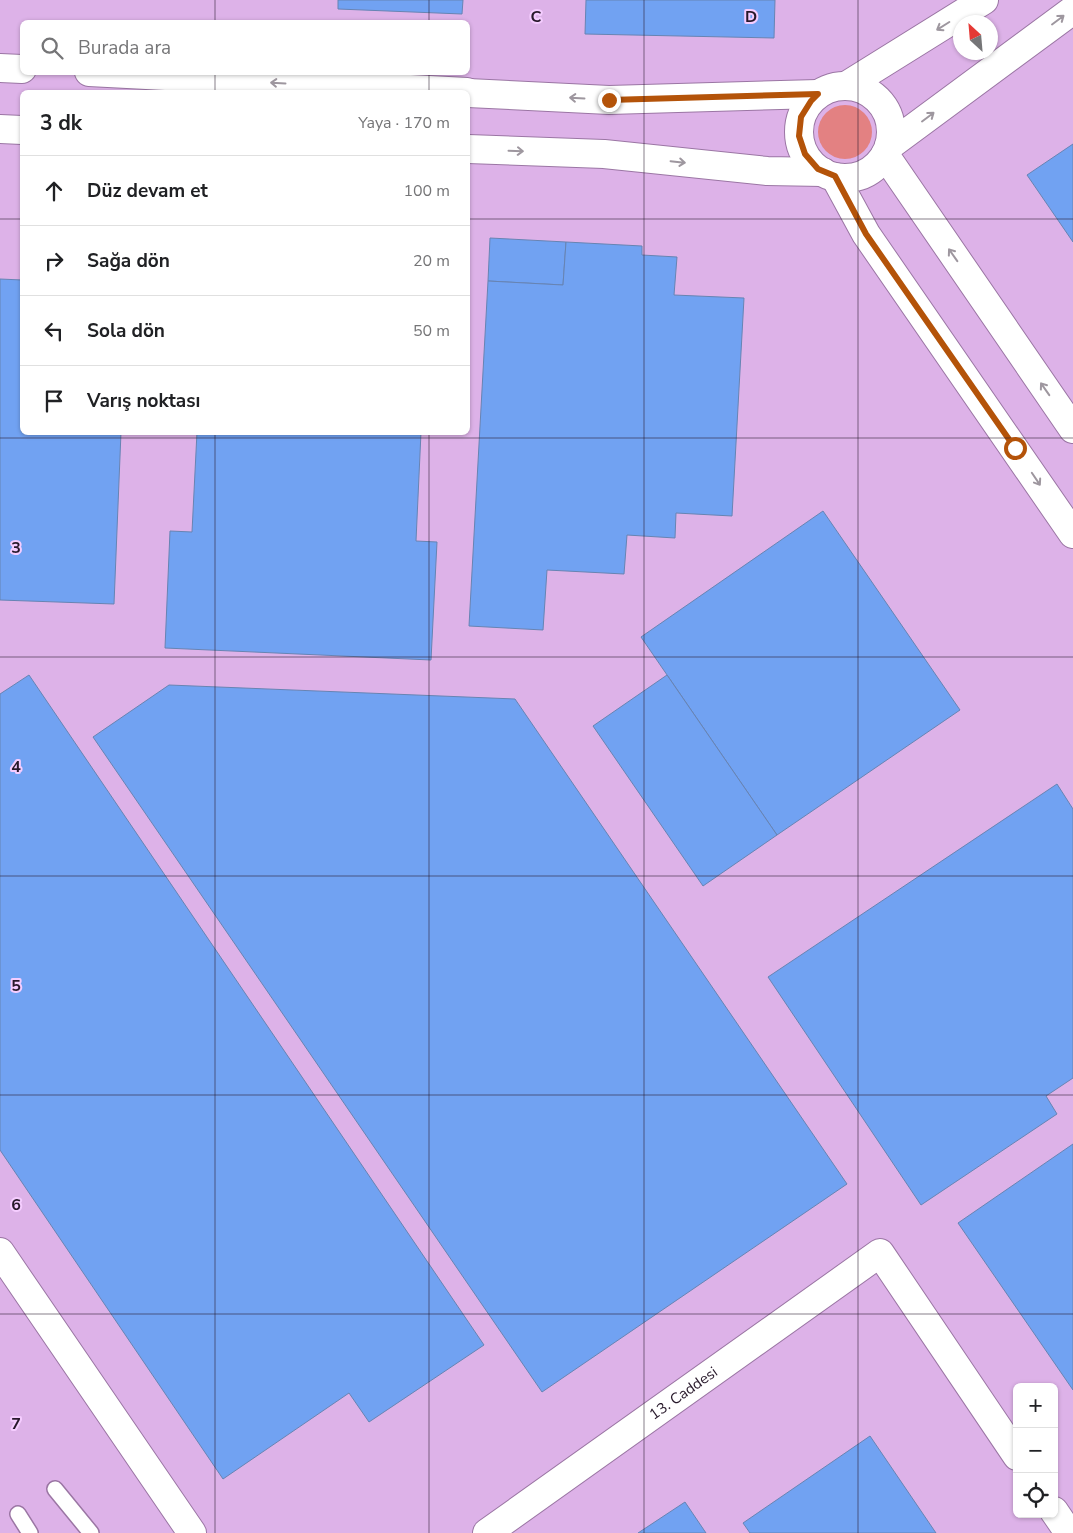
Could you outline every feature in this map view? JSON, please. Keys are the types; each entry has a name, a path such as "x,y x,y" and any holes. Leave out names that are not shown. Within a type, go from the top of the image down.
{"street":[{"path":"846,86 984,0"},
{"path":"470,148 604,154 767,172 829,174 854,177 863,174 879,163 887,150 1073,10"},
{"path":"0,68 20,69"},
{"path":"146,75 429,90"},
{"path":"1073,429 887,150 891,127 885,109 872,95 864,90 836,86 818,94 801,117 799,136 801,146 810,162 829,174 866,234 1073,534"},
{"path":"470,92 609,100 818,94"},
{"path":"0,130 20,130"},
{"path":"0,1252 192,1533"},
{"name":"13. Caddesi","path":"486,1533 880,1253 1013,1450"},
{"path":"1058,1517 1069,1533"}],"lane":[{"path":"55,1489 91,1533"},
{"path":"18,1514 30,1533"}],"shaded area":[{"path":"0,0 1073,0 1073,1533 0,1533"},
{"path":"845,105 855,107 864,113 870,122 872,132 870,142 864,151 855,157 845,159 835,157 826,151 820,142 818,132 820,122 826,113 835,107"}],"building":[{"path":"338,0 463,0 462,14 338,9"},
{"path":"586,0 775,0 774,38 585,34"},
{"path":"1073,144 1073,242 1027,175"},
{"path":"490,238 566,242 563,285 488,281"},
{"path":"566,242 642,246 642,255 677,257 674,295 744,298 732,516 676,513 675,538 627,535 624,574 547,570 543,630 469,626 488,281 563,285"},
{"path":"0,279 20,280 20,435 121,435 114,604 0,600"},
{"path":"197,435 421,435 416,541 437,542 431,660 165,648 170,531 192,532"},
{"path":"823,511 960,710 777,835 641,637"},
{"path":"29,675 484,1345 369,1422 349,1393 223,1479 0,1150 0,694"},
{"path":"667,675 777,835 703,886 593,726"},
{"path":"169,685 515,699 847,1184 542,1392 93,737"},
{"path":"1057,784 1073,809 1073,1078 1046,1096 1057,1114 921,1205 768,977"},
{"path":"1073,1144 1073,1390 958,1223"},
{"path":"870,1436 936,1533 750,1533 743,1523"},
{"path":"685,1502 706,1533 638,1533"}],"route":[{"path":"609,100 818,94 805,108 801,117 799,136 805,154 818,169 826,174 835,176 866,234 1015,448"}]}
